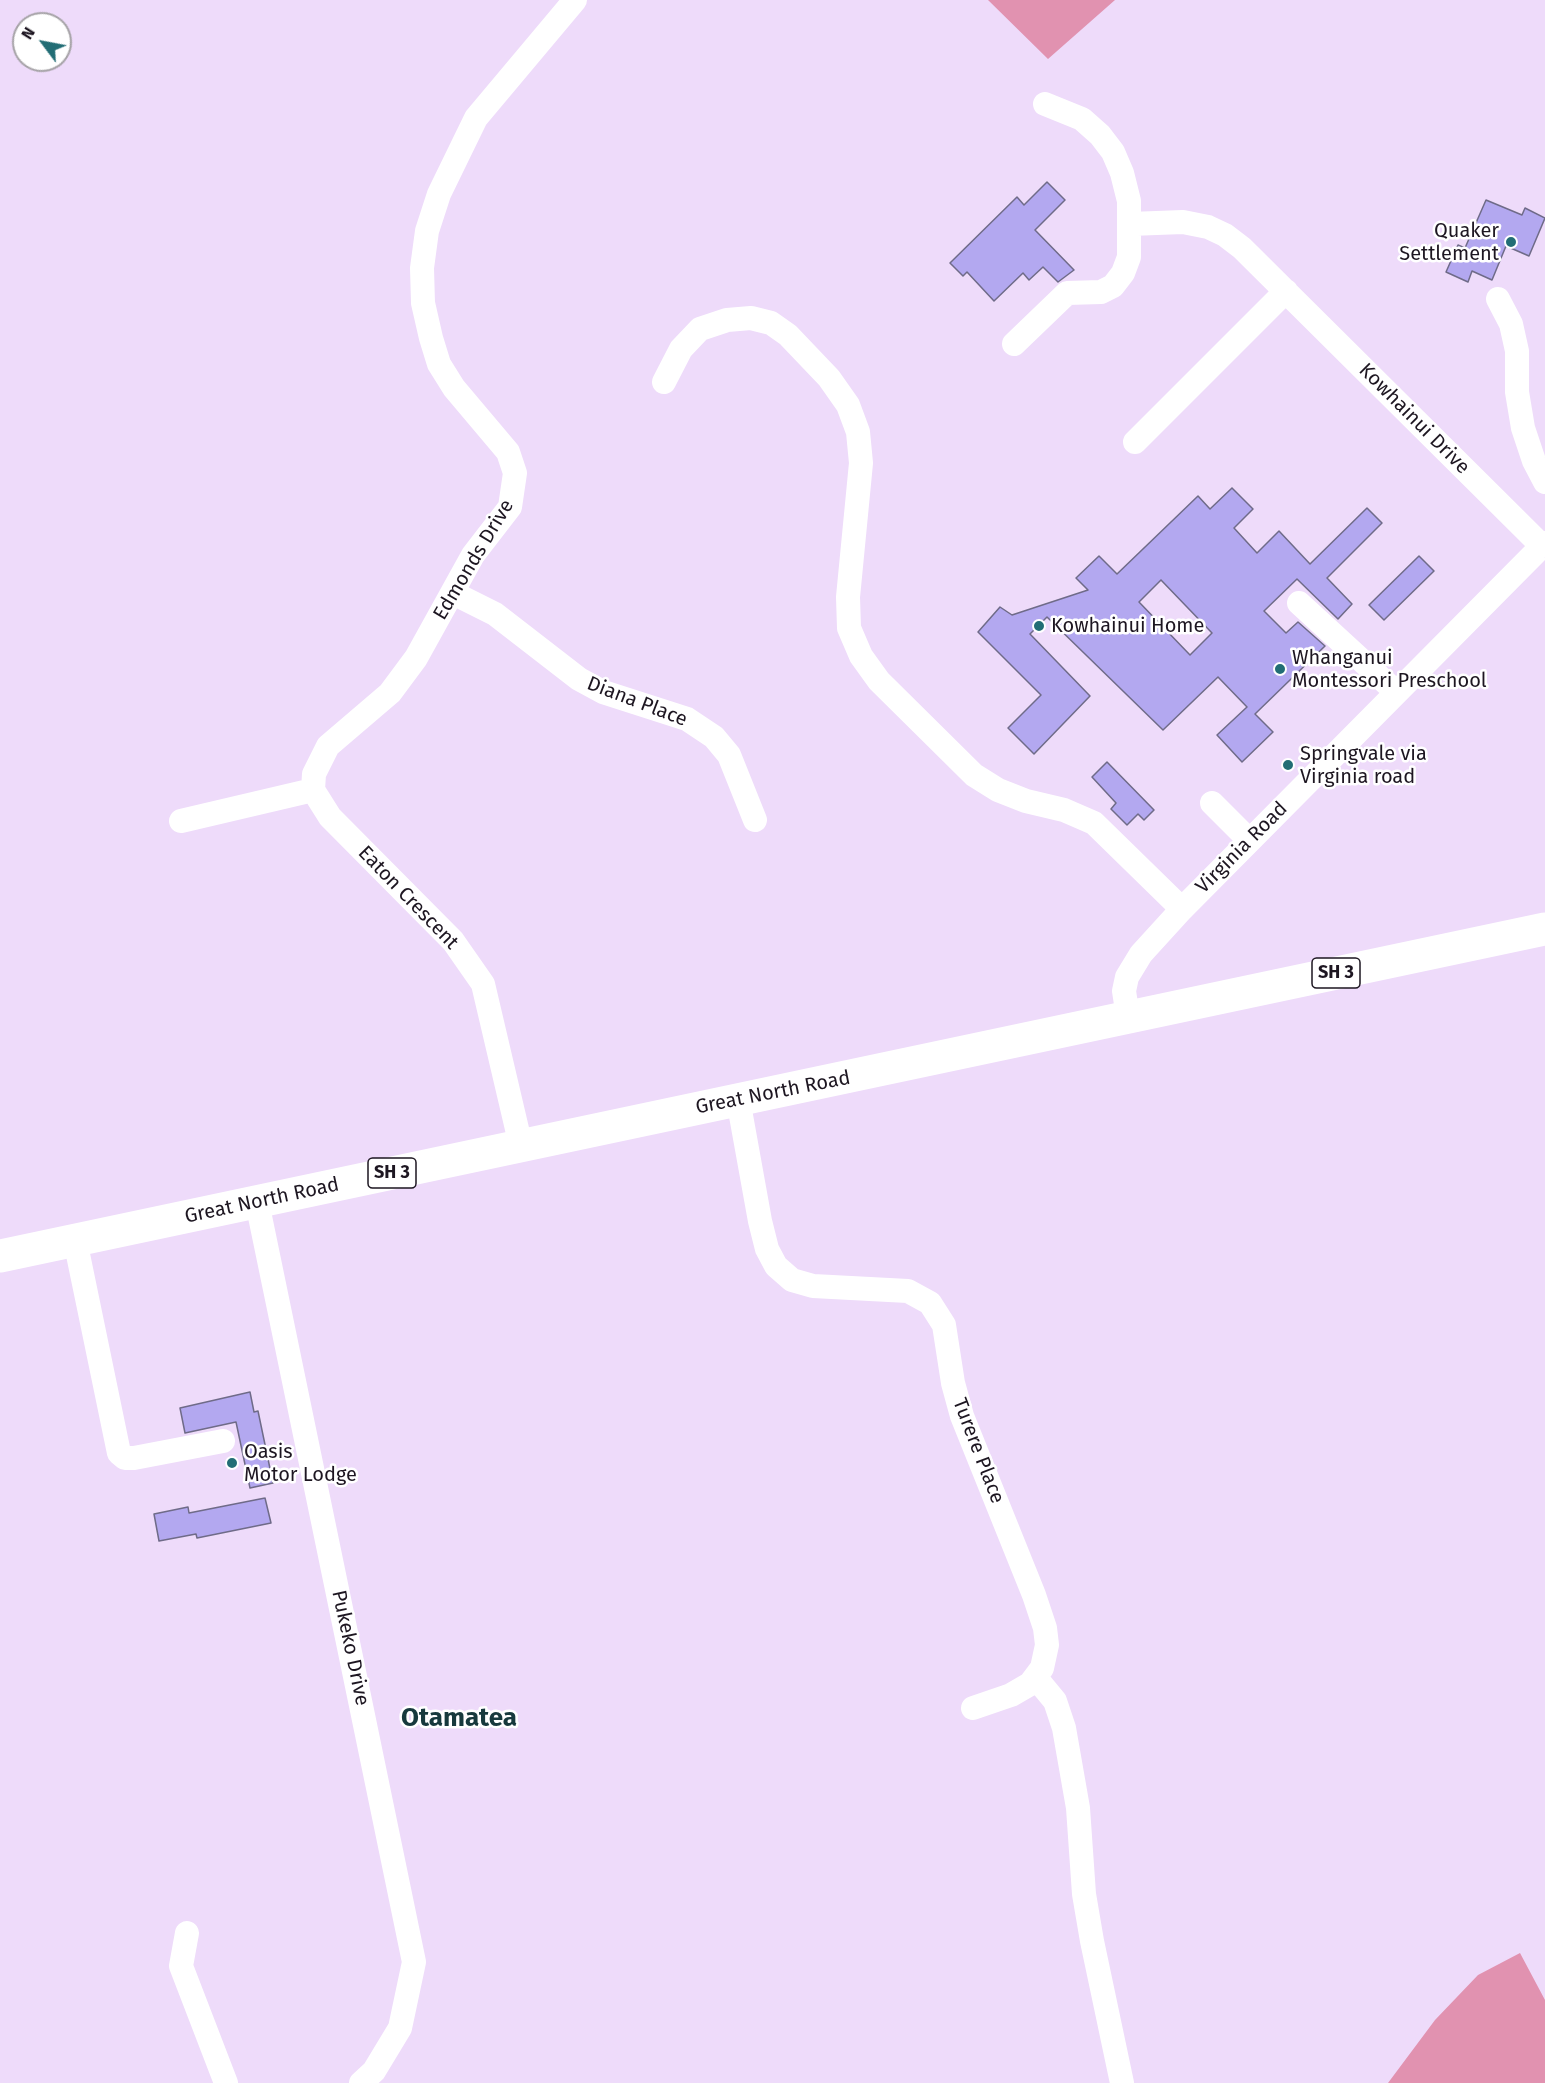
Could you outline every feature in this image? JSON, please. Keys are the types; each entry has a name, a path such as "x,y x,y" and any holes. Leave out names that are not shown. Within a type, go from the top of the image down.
{"highway":[{"name":"Great North Road","path":"0,1256 738,1099 784,1092 1545,929"}],"street":[{"name":"Edmonds Drive","path":"313,790 314,774 328,746 390,693 416,658 473,555 510,507 515,473 508,452 454,388 439,364 423,303 422,268 427,231 443,184 476,118 575,0"},
{"path":"1014,344 1067,293 1101,292 1113,286 1123,273 1129,257 1129,201 1122,173 1113,152 1100,135 1082,119 1045,104"},
{"name":"Kowhainui Drive","path":"1130,224 1183,222 1208,227 1225,235 1242,248 1544,545"},
{"path":"1135,442 1286,291"},
{"path":"1498,299 1510,324 1517,351 1517,392 1523,428 1534,461 1545,482"},
{"path":"664,382 681,349 700,329 727,320 750,318 771,323 788,335 829,378 848,405 858,432 861,463 848,597 849,628 861,656 879,681 974,775 998,790 1026,801 1064,810 1095,824 1182,909"},
{"name":"Virginia Road","path":"1128,1017 1124,991 1127,977 1141,954 1182,909 1544,545"},
{"name":"Diana Place","path":"453,593 495,614 579,680 603,692 687,719 714,737 729,755 755,820"},
{"path":"1299,603 1396,692"},
{"path":"181,821 313,790"},
{"name":"Eaton Crescent","path":"313,790 330,818 453,941 483,984 521,1146"},
{"path":"1212,804 1250,840"},
{"name":"Turere Place","path":"738,1099 759,1221 767,1249 776,1266 792,1280 813,1286 908,1291 925,1299 939,1314 946,1333 953,1383 962,1416 1000,1508 1045,1628 1046,1658 1036,1678"},
{"name":"Pukeko Drive","path":"257,1202 414,1962 400,2028 374,2071 361,2083"},
{"path":"75,1240 119,1453 125,1458 134,1458 223,1441"},
{"path":"973,1708 1011,1695 1036,1678 1055,1701 1064,1728 1078,1808 1090,1929 1122,2083"},
{"path":"187,1933 182,1966 226,2083"}],"shaded area":[{"path":"988,0 1115,0 1048,59"},
{"path":"1520,1953 1545,2000 1545,2083 1388,2083 1435,2020 1478,1975"}],"building":[{"path":"1047,182 1065,200 1035,230 1074,270 1058,282 1043,267 1029,280 1023,273 994,301 967,272 963,276 950,263 1017,197 1024,205"},
{"name":"Quaker Settlement","path":"1486,200 1522,215 1525,208 1545,218 1529,256 1506,246 1492,280 1472,271 1468,282 1446,272 1458,245 1465,248"},
{"name":"Kowhainui Home","path":"1232,488 1253,509 1234,528 1257,553 1279,531 1310,564 1367,508 1382,523 1327,578 1352,604 1338,619 1297,579 1264,611 1286,633 1298,622 1325,646 1255,714 1273,732 1242,762 1217,735 1247,707 1218,677 1163,730 1047,617 1030,634 1090,696 1034,754 1008,728 1041,695 978,632 1000,607 1012,615 1088,590 1076,578 1099,556 1117,574 1198,496 1210,509","holes":["1161,580 1212,633 1190,655 1139,602"]},
{"path":"1419,556 1434,571 1384,620 1369,605"},
{"path":"1107,762 1154,810 1144,820 1138,814 1127,825 1111,809 1116,803 1092,777"},
{"path":"250,1392 254,1412 258,1411 273,1483 250,1488 236,1422 185,1433 180,1408"},
{"path":"265,1498 271,1523 197,1538 196,1534 159,1541 154,1514 188,1507 189,1513"}],"place":[{"name":"Quaker Settlement","path":"1511,242"},
{"name":"Kowhainui Home","path":"1039,626"},
{"name":"Whanganui Montessori Preschool","path":"1280,669"},
{"name":"Springvale via Virginia road","path":"1288,765"},
{"name":"Oasis Motor Lodge","path":"232,1463"}],"district":[{"name":"Otamatea","path":"459,1719"}]}
